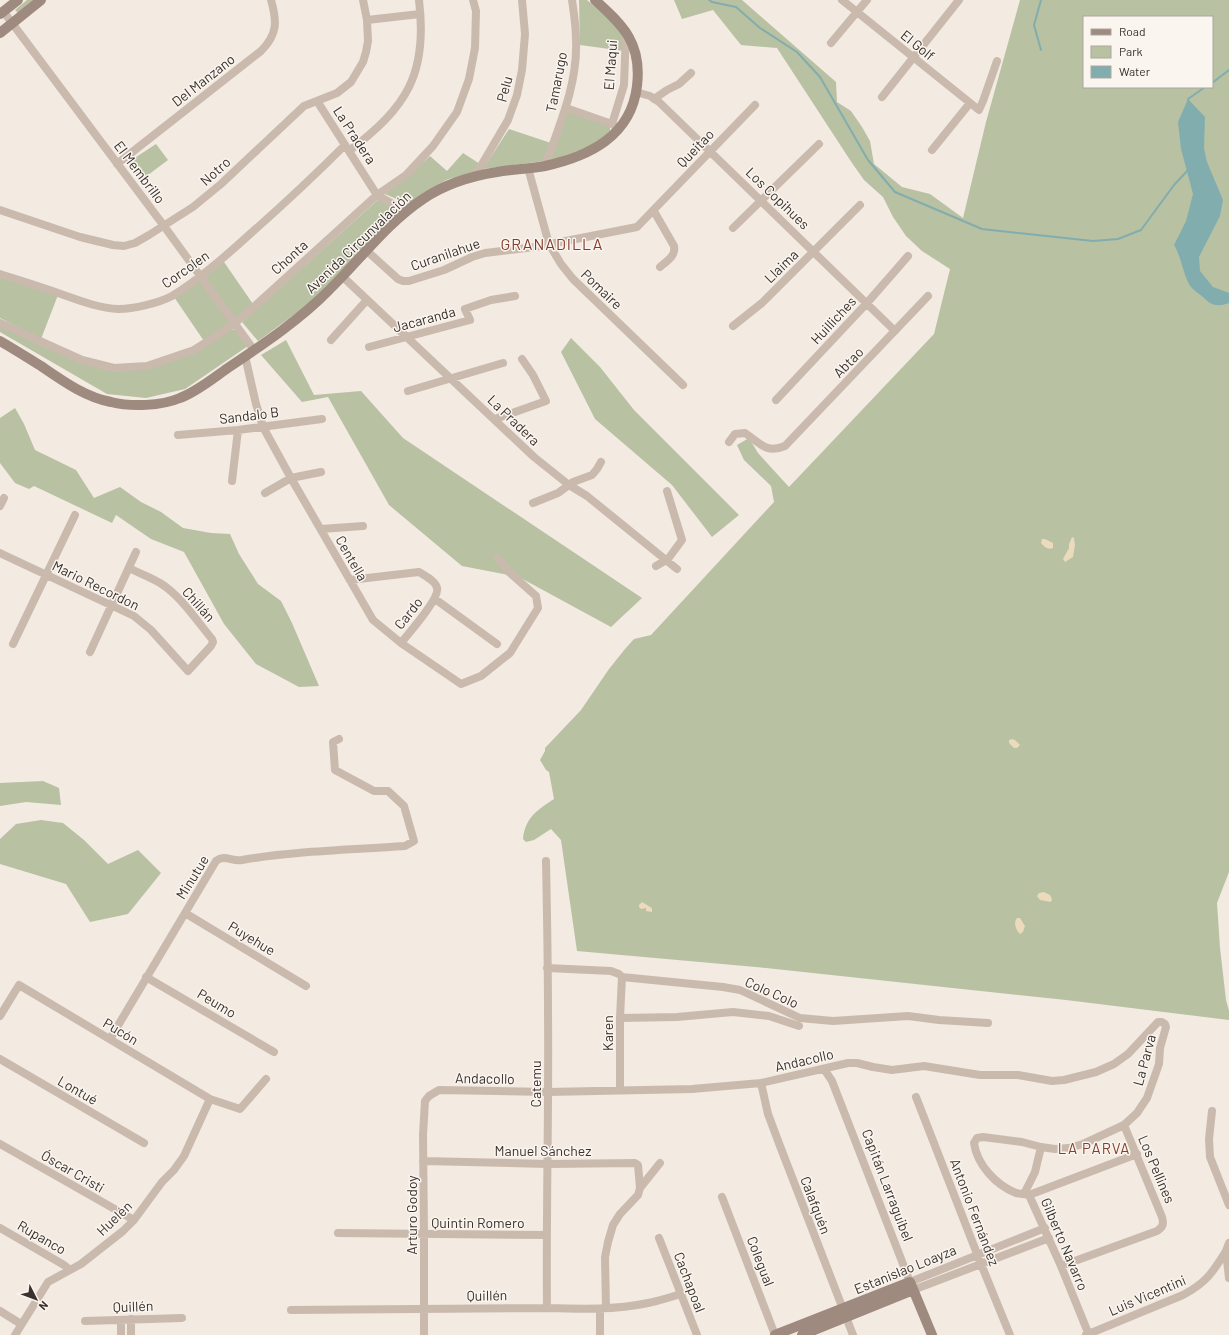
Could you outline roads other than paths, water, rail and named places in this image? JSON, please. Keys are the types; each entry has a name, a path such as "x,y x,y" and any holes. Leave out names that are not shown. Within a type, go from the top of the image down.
{"street":[{"path":"2,13 18,0"},
{"path":"0,33 41,0"},
{"name":"Del Manzano","path":"117,164 267,45 272,38 275,26 271,0"},
{"name":"Notro","path":"0,210 80,237 113,245 124,246 135,243 193,207 222,184 304,106 337,93 344,88 359,71 366,52 368,41 367,20 363,0"},
{"name":"Corcolen","path":"0,274 87,304 105,308 121,309 143,305 171,296 201,276 224,258 347,148 381,125 392,114 403,98 414,76 420,56 422,32 418,0"},
{"name":"Chonta","path":"0,324 82,360 114,368 124,368 147,366 180,356 194,350 234,324 377,195 406,175 433,146 457,112 469,80 475,48 476,11 473,0"},
{"name":"Pelu","path":"475,176 508,120 517,95 522,70 525,34 522,0"},
{"name":"Tamarugo","path":"545,166 566,108 575,67 576,41 572,0"},
{"name":"Avenida Circunvalación","path":"0,341 87,395 110,402 135,405 164,403 181,398 205,384 254,350 306,311 343,277 407,212 436,191 475,176 545,166 576,157 602,145 615,126 626,119 632,108 636,92 637,66 635,51 626,31 595,0"},
{"name":"El Golf","path":"842,0 979,110 997,61"},
{"path":"831,43 866,0"},
{"path":"882,97 959,0"},
{"name":"El Membrillo","path":"2,13 13,23 76,111 164,226 254,350"},
{"path":"367,20 420,14"},
{"name":"El Maqui","path":"615,126 624,85 626,31"},
{"path":"654,99 666,90 679,84 691,73"},
{"name":"Los Copihues","path":"636,92 659,102 896,331"},
{"name":"La Pradera","path":"318,101 377,195 407,212"},
{"path":"932,150 970,104"},
{"name":"Queitao","path":"637,228 755,105"},
{"path":"566,108 615,126"},
{"path":"734,228 819,144"},
{"name":"Pomaire","path":"528,168 549,244 561,264 573,279 683,384"},
{"name":"Llaima","path":"733,326 762,303 860,205"},
{"path":"654,210 674,246 675,251 673,255 660,267"},
{"name":"Curanilahue","path":"367,251 398,279 403,281 444,270 472,257 485,253 549,244 637,228"},
{"name":"Huilliches","path":"776,400 867,303 908,256"},
{"name":"La Pradera","path":"343,277 534,457 569,485 587,496 677,569"},
{"name":"Jacaranda","path":"369,347 470,320 465,309 491,300 515,296"},
{"name":"Abtao","path":"729,442 735,434 745,433 768,449 777,449 785,446 928,296"},
{"path":"331,340 367,300"},
{"name":"Centella","path":"245,356 263,427 373,620 401,643 461,684 481,676 510,653 538,608 536,596 509,572 498,558"},
{"path":"495,419 546,401 533,375 522,359"},
{"path":"408,392 503,363"},
{"name":"Sandalo B","path":"178,435 238,430 322,419"},
{"path":"232,481 238,430"},
{"path":"533,503 558,494 577,480 592,475 601,462"},
{"path":"265,493 291,478 321,472"},
{"path":"656,566 667,560 682,539 667,491"},
{"path":"0,506 4,498"},
{"path":"13,644 75,515"},
{"path":"321,529 363,526"},
{"path":"90,652 136,552"},
{"name":"Mario Recordon","path":"0,553 134,616 142,622 188,671"},
{"name":"Chillán","path":"129,568 160,583 168,589 187,608 212,639 213,642 211,646 188,671"},
{"path":"350,580 419,572 436,585 438,589 435,599 497,644"},
{"name":"Cardo","path":"401,643 435,599"},
{"name":"Minutue","path":"110,1039 146,976 216,861 220,858 225,857 240,860 285,854 405,846 414,840 404,806 388,791 374,791 335,770 333,742 339,739"},
{"name":"Catemu","path":"546,861 548,1012 548,1164 546,1235 547,1308"},
{"name":"Puyehue","path":"185,913 306,986"},
{"name":"Colo Colo","path":"547,968 611,971 619,974 622,978 729,988 745,993 800,1018 810,1020 832,1021 908,1016 939,1020 988,1023"},
{"name":"Peumo","path":"146,976 274,1052"},
{"name":"Karen","path":"620,1090 620,1018 622,978"},
{"name":"Pucón","path":"0,1016 19,985 210,1099 240,1109 266,1078"},
{"name":"Colo Colo","path":"620,1018 677,1017 733,1012 769,1016 798,1026"},
{"name":"Andacollo","path":"429,1096 439,1090 548,1092 692,1089 761,1083 848,1063 857,1063 873,1068 892,1070 924,1066 980,1075 1018,1075 1052,1081 1064,1080 1096,1072 1114,1064 1128,1054 1158,1022 1165,1024"},
{"name":"La Parva","path":"974,1143 977,1138 983,1137 1022,1142 1055,1149 1070,1148 1083,1144 1124,1125 1137,1113 1147,1098 1159,1064 1160,1048 1166,1027 1165,1024"},
{"name":"Lontué","path":"0,1059 144,1143"},
{"name":"Capitán Larraguibel","path":"824,1069 832,1081 932,1335"},
{"name":"Calafquén","path":"761,1083 768,1114 853,1335"},
{"name":"Arturo Godoy","path":"424,1335 423,1135 426,1101 429,1096"},
{"name":"Antonio Fernández","path":"916,1097 977,1255 1010,1335"},
{"name":"Huelén","path":"15,1335 48,1282 81,1264 123,1231 134,1220 162,1182 174,1170 184,1156 210,1099"},
{"path":"1212,1111 1209,1139 1210,1156 1226,1193 1229,1205"},
{"name":"Los Pellines","path":"1061,1266 1157,1231 1164,1223 1124,1125"},
{"name":"Gilberto Navarro","path":"974,1143 980,1159 988,1173 1016,1193 1026,1194 1045,1228 1088,1335"},
{"name":"Óscar Cristi","path":"0,1144 134,1220"},
{"path":"1026,1194 1035,1172 1041,1147"},
{"path":"1026,1194 1137,1154"},
{"name":"Manuel Sánchez","path":"423,1160 548,1164 635,1163 639,1168 640,1190"},
{"path":"600,1335 603,1308 605,1257 613,1225 620,1214 638,1195 660,1163"},
{"name":"Colegual","path":"722,1197 775,1335"},
{"name":"Rupanco","path":"0,1228 64,1265 70,1270"},
{"name":"Estanislao Loayza","path":"775,1335 844,1313 912,1286 977,1255 1045,1228"},
{"name":"Quintin Romero","path":"338,1233 546,1235"},
{"name":"Cachapoal","path":"659,1238 696,1335"},
{"name":"Estanislao Loayza","path":"912,1286 981,1264 1048,1238"},
{"path":"1228,1247 1229,1278"},
{"name":"Luis Vicentini","path":"1088,1335 1197,1288 1215,1269 1228,1247"},
{"name":"Quillén","path":"291,1310 603,1308 650,1303 680,1294"},
{"path":"0,1311 21,1324"},
{"name":"Estanislao Loayza","path":"802,1335 844,1313"},
{"name":"Quillén","path":"86,1321 182,1318"},
{"path":"131,1319 131,1335"},
{"path":"121,1320 121,1335"}],"water":[{"path":"1188,99 1205,117 1204,148 1207,162 1223,200 1220,216 1199,257 1200,271 1213,287 1229,293 1229,303 1221,305 1215,305 1209,302 1191,287 1188,283 1174,245 1186,221 1193,194 1181,149 1178,122"}],"waterway":[{"path":"709,0 736,7 760,28 797,52 820,77 868,160 895,192 982,229 1093,241 1118,239 1141,230 1174,185 1188,170"},
{"path":"1041,0 1034,25 1041,50"},
{"path":"1213,82 1229,70"},
{"path":"1188,100 1204,88"}],"district":[{"name":"GRANADILLA","path":"552,243"},
{"name":"LA PARVA","path":"1094,1148"}]}
